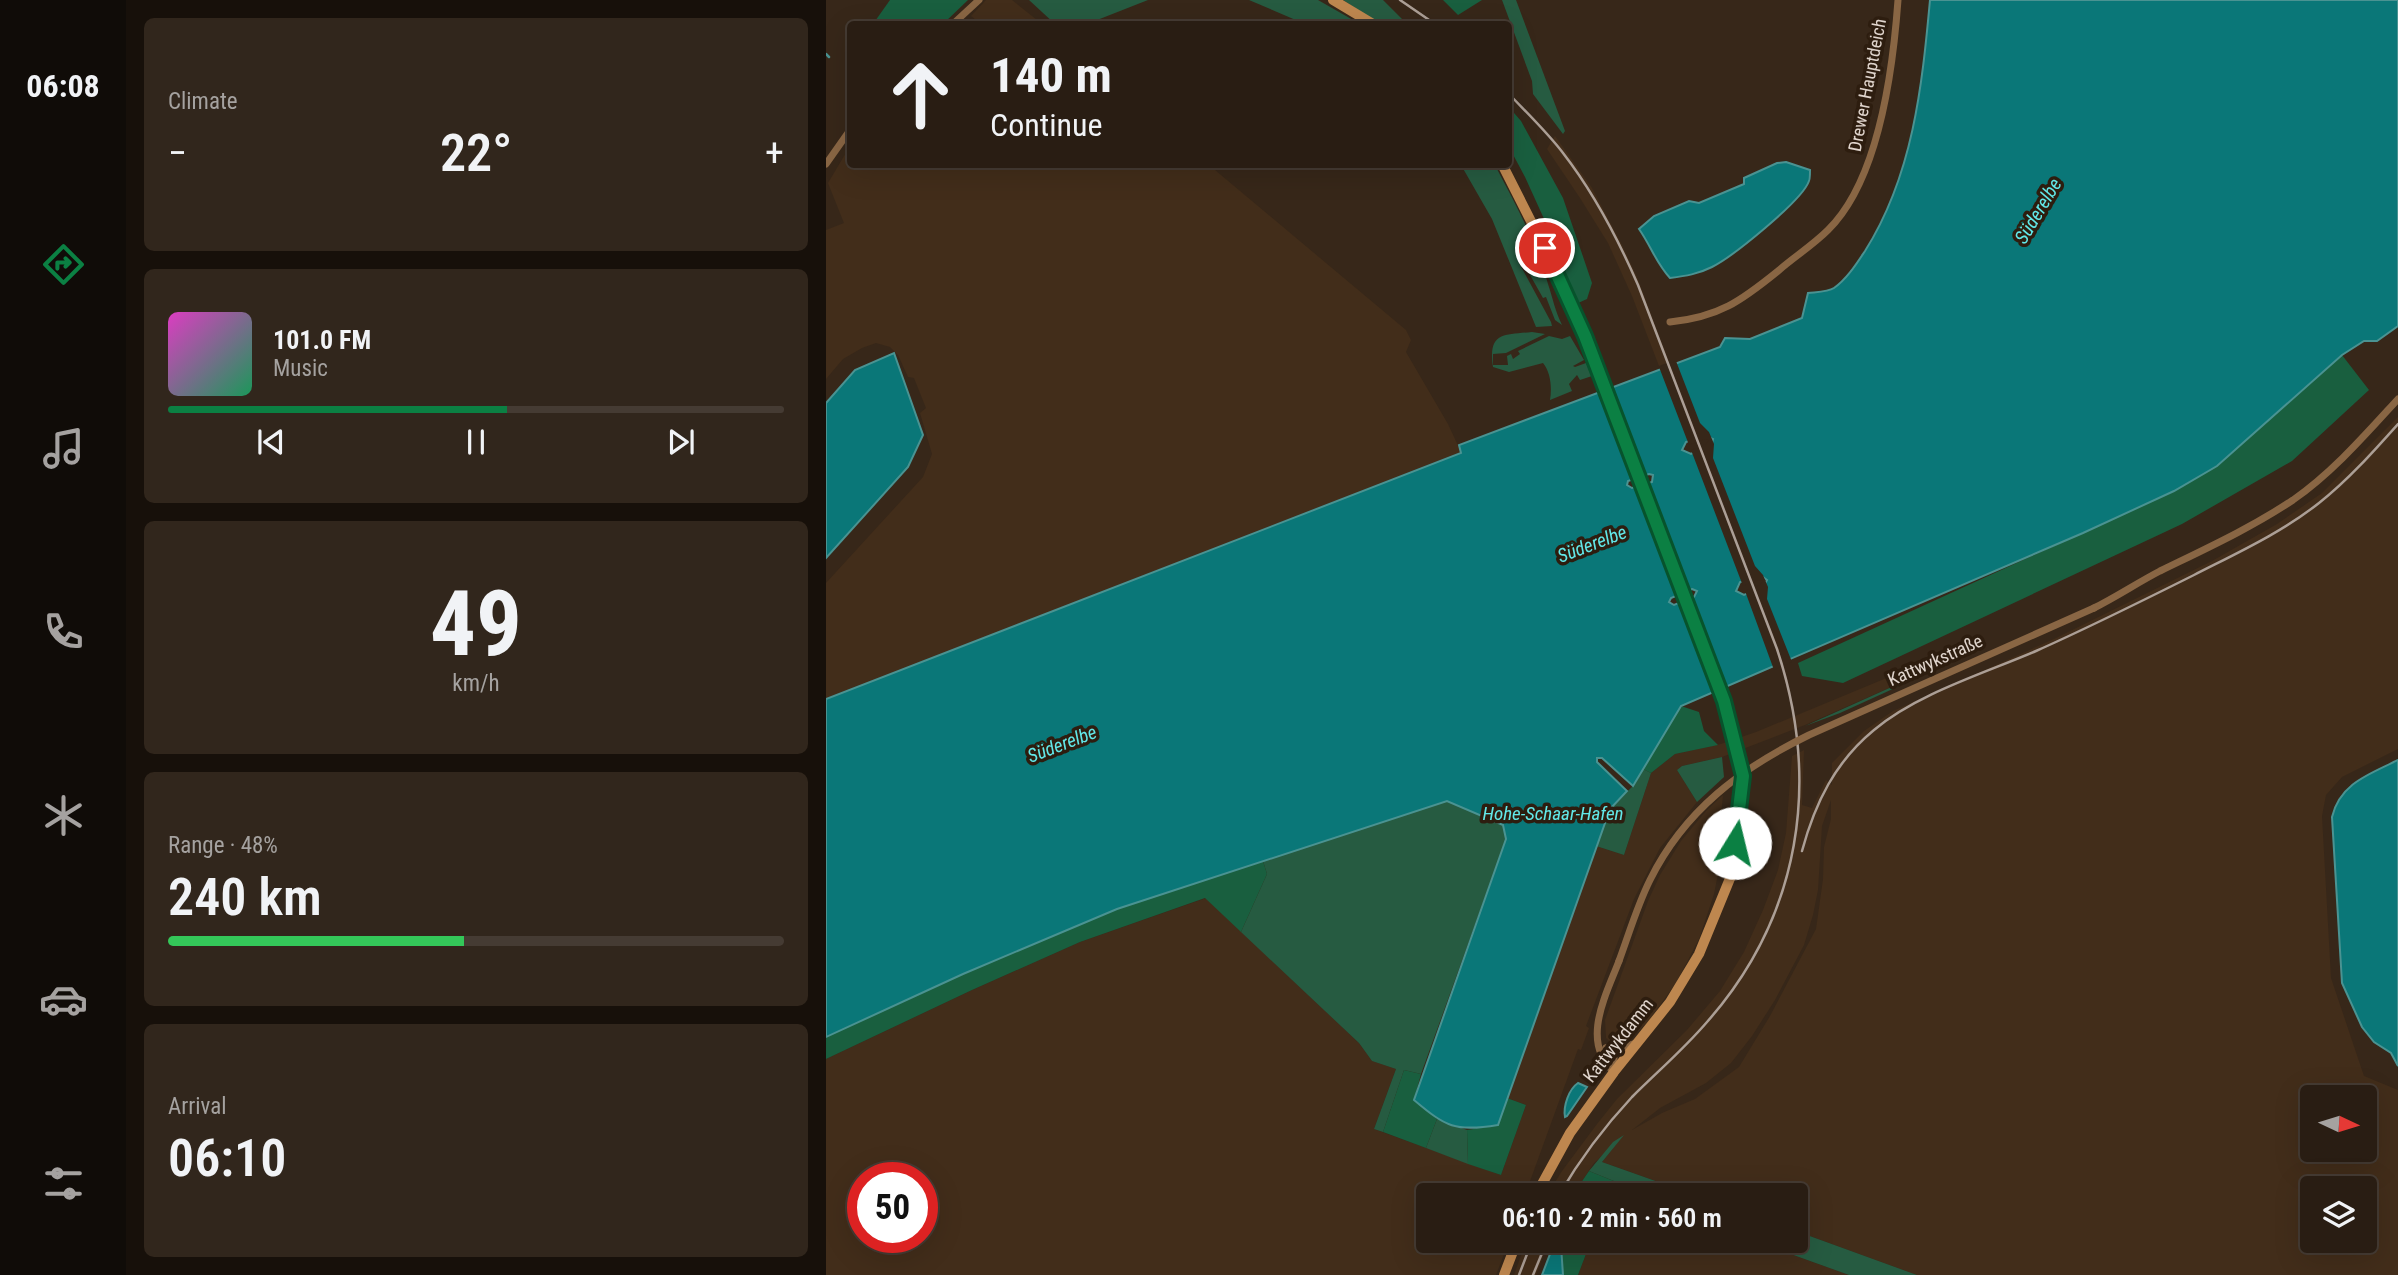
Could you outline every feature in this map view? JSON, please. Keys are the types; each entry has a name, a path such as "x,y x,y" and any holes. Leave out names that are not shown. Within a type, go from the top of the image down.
{"main road":[{"path":"1333,0 1368,21"},
{"name":"Kattwykdamm","path":"1504,168 1557,273 1604,386 1721,691 1737,758 1735,843 1730,852 1721,901 1706,940 1670,1002 1570,1133 1543,1183"},
{"path":"1504,1275 1512,1253"}],"street":[{"path":"956,21 978,0"},
{"name":"Drewer Hauptdeich","path":"1670,322 1702,317 1732,306 1828,230 1847,205 1863,176 1875,145 1894,42 1898,0"},
{"path":"826,164 847,134"},
{"name":"Kattwykstraße","path":"1603,1046 1597,1022 1648,884 1667,850 1695,813 1729,782 1761,760 1809,735 2094,608 2143,580 2251,526 2294,499 2346,455 2398,400"},
{"path":"1614,1072 1603,1059 1603,1046 1623,1049 1640,1041"}],"shaded area":[{"path":"986,0 1012,0 1038,21 977,21 971,16"},
{"path":"1555,136 1592,188 1622,245 1669,362 1659,366 1608,243 1547,149"},
{"path":"847,151 847,168 1213,168 1406,330 1411,340 1406,352 1448,424 1461,452 826,699 826,583 923,477 932,454 920,413 926,408 914,378 908,377 898,355 890,347 876,343 862,348 843,359 826,379 826,230 844,223 828,183"},
{"path":"2398,417 2398,749 2342,777 2326,795 2322,816 2331,978 2364,1076 2398,1090 2398,1275 1917,1275 1808,1235 1808,1183 1661,1183 1602,1162 1621,1138 1594,1163 1581,1183 1554,1183 1617,1099 1687,1030 1720,991 1744,952 1778,870 1786,833 1792,756 1804,750 1802,805 1812,808 1826,780 1832,785 1832,763 1864,731 1893,711 2054,639 2212,561 2277,524 2322,493","holes":["1831,800 1831,819 1824,847 1823,879 1816,929 1770,1016 1739,1067 1695,1099 1632,1130 1660,1108 1706,1083 1731,1063 1752,1036 1775,1000 1804,945 1818,890 1822,826"]},
{"path":"1913,667 1916,676 1805,725 1722,757 1682,766 1677,770 1697,802 1660,848 1634,899 1586,1026 1589,1028 1581,1050 1578,1049 1529,1183 1416,1183 1416,1253 1504,1253 1496,1275 826,1275 826,1059 1080,942 1206,898 1359,1043 1372,1061 1396,1069 1374,1129 1501,1175 1526,1105 1507,1098 1596,846 1624,855 1651,773 1675,754 1721,744"},
{"path":"1723,795 1716,867 1719,869 1699,939 1676,983 1647,1023 1627,1042 1615,1046 1606,1038 1605,1020 1648,901 1681,841"},
{"path":"1522,1253 1544,1253 1536,1275 1514,1275"},
{"path":"1586,1253 1788,1253 1849,1275 1578,1275"}],"green space":[{"path":"890,0 968,0 946,21 875,21"},
{"path":"1029,0 1148,0 1095,21 1052,21"},
{"path":"1249,0 1318,0 1355,21 1298,21"},
{"path":"1343,0 1383,0 1404,21 1375,21"},
{"path":"1443,0 1482,0 1458,15"},
{"path":"1502,0 1516,0 1565,131 1563,134 1533,94 1532,81"},
{"path":"1512,111 1521,121 1563,198 1592,283 1587,299 1576,304 1550,232 1512,153"},
{"path":"1463,168 1497,169 1532,240 1562,325 1555,320 1546,297 1543,298 1521,259 1518,261 1552,326 1536,327 1492,219"},
{"path":"1532,332 1545,334 1506,353 1493,354 1493,365 1508,365 1507,356 1511,354 1513,359 1520,354 1518,351 1549,336 1562,339 1570,336 1584,360 1573,366 1586,363 1592,376 1580,380 1577,375 1569,384 1572,391 1550,400 1550,381 1543,363 1509,372 1493,367 1492,356 1495,341 1506,335"},
{"path":"2342,355 2369,390 2292,461 2182,524 1843,683 1802,676 1798,663 2174,491 2217,466"},
{"path":"1916,676 1917,678 1840,713 1805,726"},
{"path":"1681,706 1699,712 1704,731 1718,745 1675,754 1651,773 1643,769"},
{"path":"1722,757 1724,777 1697,802 1677,770 1682,766"},
{"path":"1643,769 1651,773 1624,855 1596,846 1610,808 1633,786"},
{"path":"1447,801 1503,825 1506,839 1421,1074 1404,1070 1383,1132 1374,1129 1396,1069 1372,1061 1359,1043 1241,932 1267,874 1263,861"},
{"path":"1263,861 1267,874 1241,932 1205,898 1080,942 826,1059 826,1037 963,974 1117,909"},
{"path":"1404,1070 1421,1074 1414,1100 1437,1119 1426,1148 1383,1132"},
{"path":"1507,1098 1526,1105 1501,1175 1468,1164 1467,1130 1498,1125"},
{"path":"1437,1119 1467,1130 1468,1164 1426,1148"},
{"path":"1624,1135 1602,1162 1661,1183 1619,1183 1589,1171 1613,1142"},
{"path":"1589,1171 1619,1183 1581,1183"},
{"path":"1808,1235 1917,1275 1849,1275 1788,1253 1808,1253"},
{"path":"1561,1253 1586,1253 1578,1275 1563,1275"}],"water":[{"path":"1930,0 2398,0 2398,326 2377,341 2364,341 2342,355 2217,466 2174,491 2083,533 1681,706 1633,786 1602,758 1597,758 1597,762 1627,791 1610,809 1498,1125 1471,1128 1452,1125 1443,1122 1414,1100 1506,839 1503,825 1447,801 1117,909 963,974 826,1037 826,699 1461,453 1459,445 1720,347 1725,338 1750,339 1802,318 1808,293 1822,292 1839,284 1865,251 1881,222 1905,161 1919,98","holes":["1704,435 1713,439 1712,443 1691,454 1682,450 1686,442","1649,474 1653,475 1652,482 1632,488 1627,485 1628,481","1763,577 1767,580 1763,587 1744,595 1736,591 1740,582","1692,589 1697,591 1694,597 1674,605 1669,602 1671,598"]},
{"path":"1786,162 1810,170 1809,181 1794,201 1750,241 1722,261 1697,273 1670,278 1639,229 1654,216 1689,201 1699,203 1744,184 1744,178 1777,163"},
{"path":"894,353 923,435 908,467 826,558 826,403 855,370"},
{"path":"2398,760 2398,1066 2391,1053 2374,1042 2362,1027 2342,983 2332,817 2336,805 2349,788 2367,775"},
{"path":"1578,1083 1587,1087 1565,1117 1567,1098"},
{"path":"1550,1253 1561,1253 1563,1275 1542,1275"}],"pier":[{"path":"1676,361 1700,423 1709,432 1714,444 1713,458 1755,566 1768,587 1767,599 1792,662 1774,670 1745,591 1763,581 1758,580 1743,586 1691,450 1709,440 1689,445 1659,367"},
{"path":"1611,386 1647,478 1633,483 1598,391"},
{"path":"1647,479 1690,593 1677,599 1633,484"},
{"path":"1691,595 1727,689 1713,694 1677,600"}],"waterway":[{"path":"826,54 829,57"}],"railway":[{"path":"1400,0 1431,21"},
{"path":"1512,97 1557,145 1585,184 1614,234 1638,285 1777,649 1790,699 1798,748 1799,797 1794,845 1782,892 1764,937 1739,981 1707,1022 1632,1097 1584,1156 1567,1183"},
{"path":"1802,851 1813,816 1828,784 1860,742 1891,717 1930,695 2096,623 2274,533 2330,494 2398,424"},
{"path":"1519,1275 1527,1253"},
{"path":"1533,1275 1542,1253"}],"route":[{"path":"1545,248 1585,336 1724,701 1743,776 1735,843"}],"water label":[{"name":"Süderelbe","path":"2038,211"},
{"name":"Süderelbe","path":"1592,544"},
{"name":"Süderelbe","path":"1062,744"},
{"name":"Hohe-Schaar-Hafen","path":"1553,813"}]}
